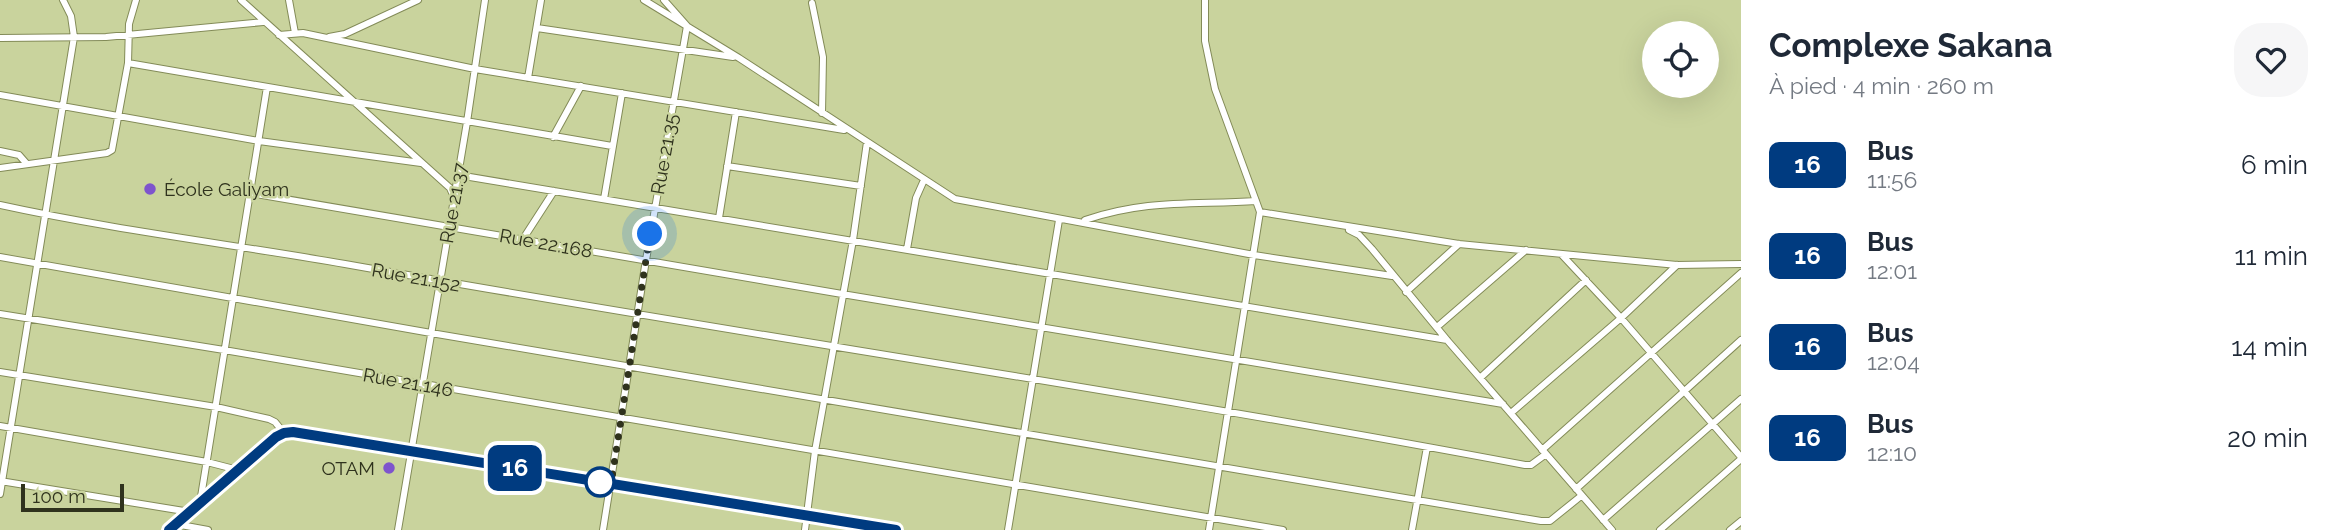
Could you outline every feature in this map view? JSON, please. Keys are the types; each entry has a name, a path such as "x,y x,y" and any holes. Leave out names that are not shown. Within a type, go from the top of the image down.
{"street":[{"path":"0,494 74,37 71,16 63,0"},
{"path":"0,167 110,152 119,118 128,63 130,17 135,0"},
{"path":"241,0 450,188 453,195"},
{"path":"289,0 295,33"},
{"path":"327,38 345,34 418,0"},
{"name":"Rue 21.37","path":"398,530 485,0"},
{"path":"528,78 541,0"},
{"path":"644,0 739,58 956,199 1254,255 1392,276"},
{"path":"664,0 687,26"},
{"path":"1205,0 1205,41 1215,89 1259,212 1209,530"},
{"path":"812,3 823,57 822,114"},
{"path":"0,38 129,34 263,22"},
{"name":"Rue 21.35","path":"603,530 687,26"},
{"path":"537,28 739,58"},
{"path":"279,35 295,33 327,38 475,69 849,131"},
{"path":"128,63 612,146"},
{"path":"553,137 581,86"},
{"path":"200,504 267,87"},
{"path":"604,199 622,93"},
{"path":"0,95 259,141 421,163"},
{"path":"719,218 736,112"},
{"path":"805,530 815,451 853,240 867,142"},
{"path":"0,151 19,155 26,163"},
{"path":"727,166 861,186"},
{"path":"458,175 1447,340"},
{"path":"907,249 916,198 923,180"},
{"path":"523,239 554,191"},
{"name":"Rue 22.168","path":"250,193 1503,404"},
{"path":"1082,221 1114,210 1176,202 1256,201"},
{"name":"Rue 21.152","path":"0,205 45,215 1033,379 1525,465 1531,464 1544,452"},
{"path":"1259,212 1459,244 1677,265 1741,264"},
{"path":"1007,530 1059,219"},
{"path":"1346,228 1359,235 1612,530"},
{"path":"1406,292 1459,244"},
{"path":"1437,327 1526,250"},
{"path":"1562,255 1621,318 1741,458 1660,530"},
{"path":"0,257 1546,522 1581,496"},
{"path":"1511,413 1621,318 1677,265"},
{"path":"1544,452 1741,273"},
{"path":"1480,378 1586,280"},
{"name":"Rue 21.146","path":"0,314 1283,530"},
{"path":"1576,489 1741,340"},
{"path":"0,372 216,407 269,419 284,433"},
{"path":"1604,520 1741,399"},
{"path":"0,426 207,462 238,470"},
{"path":"172,527 284,433 304,433 896,530"},
{"path":"1412,530 1427,447"},
{"path":"1,481 190,512"},
{"path":"1733,529 1741,521"},
{"path":"172,527 208,530"}],"bus line":[{"name":"16","path":"169,530 276,437 293,432 896,530"}],"place":[{"name":"École Galiyam","path":"150,189"},
{"name":"OTAM","path":"389,468"}],"route":[{"path":"600,482 611,484 650,234"}]}
